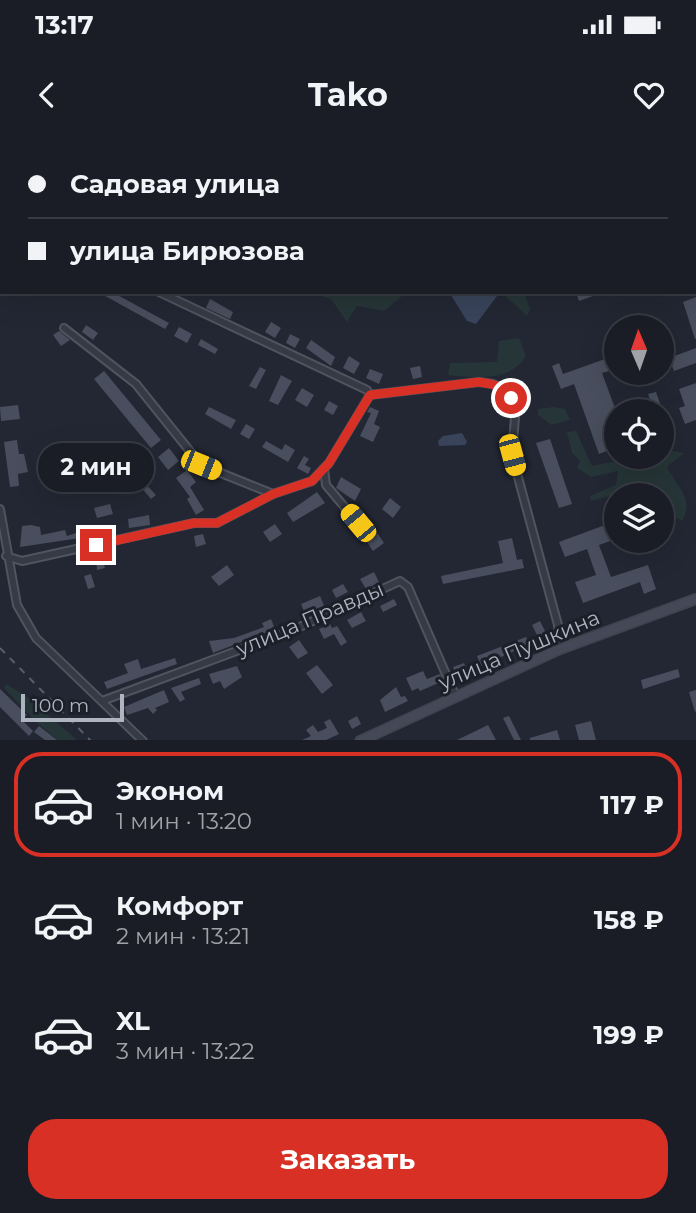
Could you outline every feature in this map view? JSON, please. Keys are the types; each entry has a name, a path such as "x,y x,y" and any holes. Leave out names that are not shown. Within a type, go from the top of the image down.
{"main road":[{"name":"улица Пушкина","path":"360,740 560,649 696,599"}],"street":[{"path":"163,294 367,390 370,395"},
{"path":"64,328 136,384 201,465 273,494"},
{"path":"370,395 479,382 506,390 515,417 512,455 558,625 560,649"},
{"path":"6,556 22,561 194,523 217,523 273,494 312,481 324,469 370,395"},
{"path":"324,469 326,485 358,523"},
{"path":"0,509 6,556 17,605 36,638 143,740"},
{"name":"улица Правды","path":"102,701 293,630 400,582 408,587 455,695"}],"shaded area":[{"path":"314,294 402,296 384,311 357,306 347,322 331,299"},
{"path":"503,294 525,294 530,309 527,316"},
{"path":"519,338 526,356 511,370 491,376 448,375 450,363 497,362 499,341"},
{"path":"538,409 565,409 570,420 551,425 538,415"},
{"path":"576,431 592,466 604,464 604,469 668,469 686,500 687,506 682,521 674,516 674,483 616,483 618,471 591,477 577,468 580,461 572,453 567,432"},
{"path":"674,451 684,453 674,461"},
{"path":"604,490 604,497 591,501 590,496"},
{"path":"6,684 34,701 35,710 40,708 77,740 58,740 35,721 4,688"}],"water":[{"path":"450,294 496,294 476,324 467,321"},
{"path":"462,433 467,442 465,445 439,446 438,441 443,436"}],"building":[{"path":"102,294 116,294 169,323 165,329"},
{"path":"577,294 598,294 579,301"},
{"path":"696,297 696,339 695,339 683,302"},
{"path":"210,299 233,312 230,319 206,308"},
{"path":"271,322 281,328 275,338 265,332"},
{"path":"86,325 98,333 93,340 82,332"},
{"path":"179,327 192,334 187,343 174,336"},
{"path":"59,331 70,340 61,346 53,335"},
{"path":"290,334 300,339 295,348 286,343"},
{"path":"201,339 218,349 215,354 198,345"},
{"path":"311,340 335,357 331,366 306,348"},
{"path":"696,348 696,363 674,371 674,356"},
{"path":"349,356 360,363 354,374 343,368"},
{"path":"604,359 604,385 606,385 612,399 604,399 604,452 599,454 574,384 561,389 552,366 559,363 563,374"},
{"path":"420,366 422,377 413,379 410,368"},
{"path":"260,367 266,370 256,389 249,386"},
{"path":"370,369 383,374 379,384 366,378"},
{"path":"104,371 161,440 151,448 94,379"},
{"path":"281,375 292,381 278,405 269,401"},
{"path":"696,383 696,420 685,424 679,408 685,406 679,389"},
{"path":"302,388 314,395 307,407 295,400"},
{"path":"656,392 658,399 650,399 648,394"},
{"path":"329,401 338,406 333,415 324,410"},
{"path":"18,405 20,419 1,421 0,407"},
{"path":"209,407 236,420 231,429 205,414"},
{"path":"370,407 379,411 374,424 380,427 373,442 360,436 371,413 367,412"},
{"path":"246,424 255,429 249,439 240,434"},
{"path":"550,439 572,504 559,508 536,443"},
{"path":"17,440 19,454 24,454 28,472 18,474 19,486 10,487 4,442"},
{"path":"266,441 282,450 285,444 295,450 288,462 262,447"},
{"path":"169,448 179,461 168,470 158,457"},
{"path":"304,456 309,459 305,465 311,468 308,474 297,468"},
{"path":"187,470 196,482 190,487 204,510 196,515 187,499 190,497 176,478"},
{"path":"341,477 361,489 355,501 336,488"},
{"path":"143,481 156,495 151,499 139,485"},
{"path":"317,492 325,503 293,522 287,513"},
{"path":"390,498 401,507 393,518 382,509"},
{"path":"110,504 113,514 97,518 94,508"},
{"path":"149,515 150,525 129,528 128,519"},
{"path":"275,524 282,534 270,542 263,532"},
{"path":"604,525 604,543 599,545 611,577 648,565 656,589 644,594 640,582 583,603 575,582 596,575 587,549 565,557 559,542"},
{"path":"22,526 40,527 41,535 65,530 67,536 79,532 80,538 20,547"},
{"path":"376,531 384,543 373,551 365,539"},
{"path":"203,534 206,544 196,547 194,536"},
{"path":"512,538 517,560 522,559 524,568 443,584 441,576 503,563 498,541"},
{"path":"101,554 105,568 97,570 96,555"},
{"path":"227,565 234,575 219,586 211,577"},
{"path":"374,572 379,582 366,589 360,579"},
{"path":"91,574 95,587 88,589 84,576"},
{"path":"343,584 348,592 336,598 332,590"},
{"path":"320,596 325,608 306,616 301,604"},
{"path":"394,599 397,605 383,612 380,606"},
{"path":"361,612 366,621 352,628 347,620"},
{"path":"271,619 275,629 213,653 209,641 234,638 264,627 262,623"},
{"path":"540,621 547,635 539,639 532,625"},
{"path":"330,624 332,628 337,626 347,642 341,646 334,634 324,639 319,629"},
{"path":"526,637 530,644 481,666 477,656"},
{"path":"299,640 308,653 298,659 289,647"},
{"path":"175,658 177,664 107,689 104,682 128,673 124,664 138,659 141,669"},
{"path":"464,663 468,673 457,677 453,667"},
{"path":"317,665 333,685 322,694 306,673"},
{"path":"237,666 242,677 224,689 220,681 213,684 209,674"},
{"path":"678,669 680,677 643,689 641,680"},
{"path":"423,671 427,679 440,674 443,681 420,691 418,688 412,691 406,678"},
{"path":"199,678 201,684 181,692 185,699 180,702 171,688"},
{"path":"396,687 401,697 405,696 408,701 385,712 380,700"},
{"path":"0,689 27,715 22,720 33,731 29,736 0,707"},
{"path":"164,690 169,702 155,708 157,710 153,714 148,708 127,715 124,707"},
{"path":"696,690 696,711 695,712 689,692"},
{"path":"357,716 361,724 352,729 348,721"},
{"path":"509,716 521,740 514,740 503,718"},
{"path":"330,719 339,734 326,740 302,740 311,736 306,730 313,725 318,732 327,728 324,722"},
{"path":"591,721 596,740 579,740 575,725"},
{"path":"488,725 496,740 457,740"},
{"path":"39,726 57,740 45,740 34,732"},
{"path":"557,730 560,740 530,740 530,738"}],"railway":[{"path":"0,648 90,740"}],"route":[{"path":"96,545 194,523 217,523 273,494 312,481 329,463 370,395 458,387 479,382 506,390 511,398"}]}
